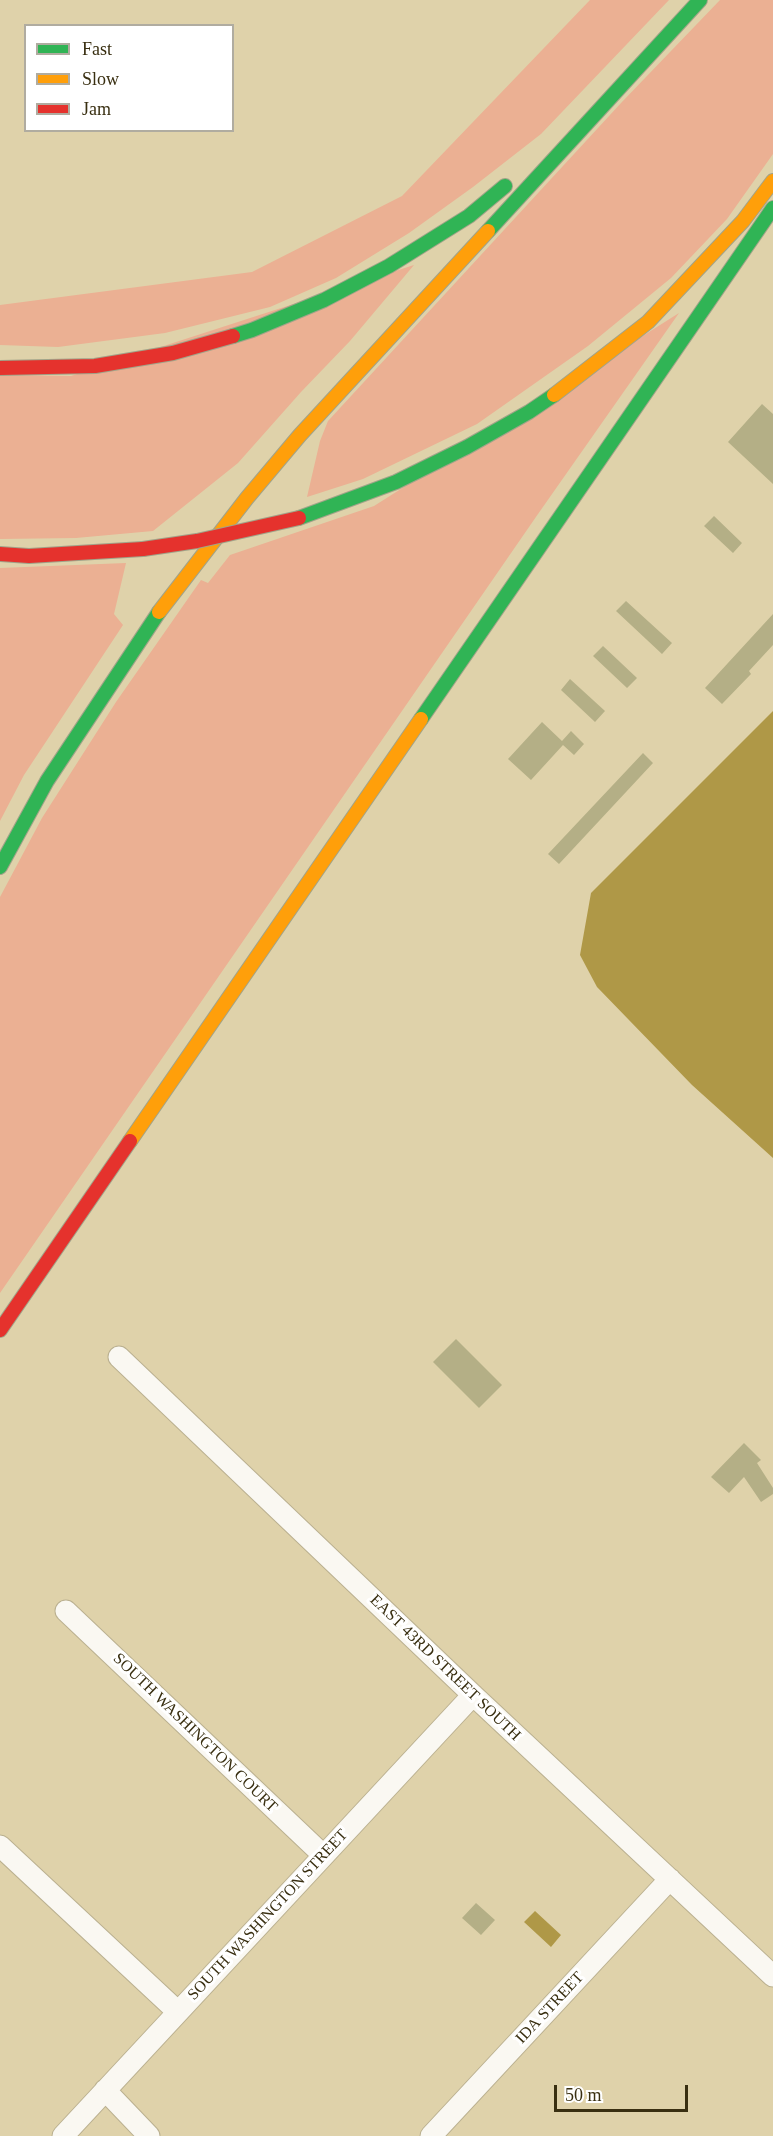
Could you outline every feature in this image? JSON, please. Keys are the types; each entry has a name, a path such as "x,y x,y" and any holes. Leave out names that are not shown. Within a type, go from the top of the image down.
{"highway":[{"path":"0,867 47,781 91,712 168,599 247,498 308,426 700,0"},
{"path":"0,368 95,366 173,353 252,330 324,300 389,266 469,216 618,89"},
{"path":"0,554 29,556 143,549 197,541 299,518 396,482 467,447 529,412 575,380 648,322 743,220 773,181"},
{"path":"0,1330 773,208"}],"street":[{"name":"EAST 43RD STREET SOUTH","path":"119,1357 473,1695 773,1976"},
{"name":"SOUTH WASHINGTON COURT","path":"66,1611 324,1856"},
{"name":"SOUTH WASHINGTON STREET","path":"63,2136 473,1695"},
{"path":"0,1846 178,2012"},
{"name":"IDA STREET","path":"431,2136 670,1879"},
{"path":"105,2090 149,2136"}],"shaded area":[{"path":"590,0 669,0 541,134 409,233 336,278 270,307 165,333 58,347 0,345 0,305 252,272 402,196"},
{"path":"720,0 773,0 773,154 727,219 671,278 588,346 477,424 363,479 307,497 320,441 328,421 621,103"},
{"path":"414,265 350,341 238,463 153,531 76,538 0,539 0,375 71,376"},
{"path":"679,313 0,1293 0,897 42,818 116,702 201,580 208,583 230,555 374,506"},
{"path":"126,563 114,614 123,625 24,775 0,821 0,568"},
{"path":"773,711 773,1158 692,1085 597,987 580,955 591,893"},
{"path":"535,1911 561,1935 551,1947 524,1922"}],"building":[{"path":"762,404 773,414 773,484 728,442"},
{"path":"714,516 742,543 733,553 704,526"},
{"path":"626,601 672,643 662,654 616,611"},
{"path":"773,614 773,645 749,671 751,674 722,704 705,688"},
{"path":"603,646 637,678 627,688 593,656"},
{"path":"570,679 605,711 595,722 561,690"},
{"path":"542,722 562,741 571,731 584,744 574,755 563,745 531,780 508,759"},
{"path":"643,753 653,763 559,864 548,854"},
{"path":"456,1339 502,1385 479,1408 433,1362"},
{"path":"744,1443 761,1460 757,1463 773,1488 773,1494 761,1502 744,1477 729,1493 711,1477"},
{"path":"476,1903 495,1920 481,1935 462,1918"}],"traffic: fast":[{"path":"488,231 700,0"},
{"path":"233,336 324,300 389,266 469,216 505,186"},
{"path":"421,719 773,208"},
{"path":"299,518 396,482 467,447 554,395"},
{"path":"0,867 47,781 159,612"}],"traffic: slow":[{"path":"554,395 648,322 743,221 773,181"},
{"path":"159,612 247,498 300,435 488,231"},
{"path":"130,1141 421,719"}],"traffic: jam":[{"path":"0,368 95,366 173,353 233,336"},
{"path":"143,549 197,541 299,518"},
{"path":"0,554 29,556 143,549"},
{"path":"0,1330 130,1141"}]}
